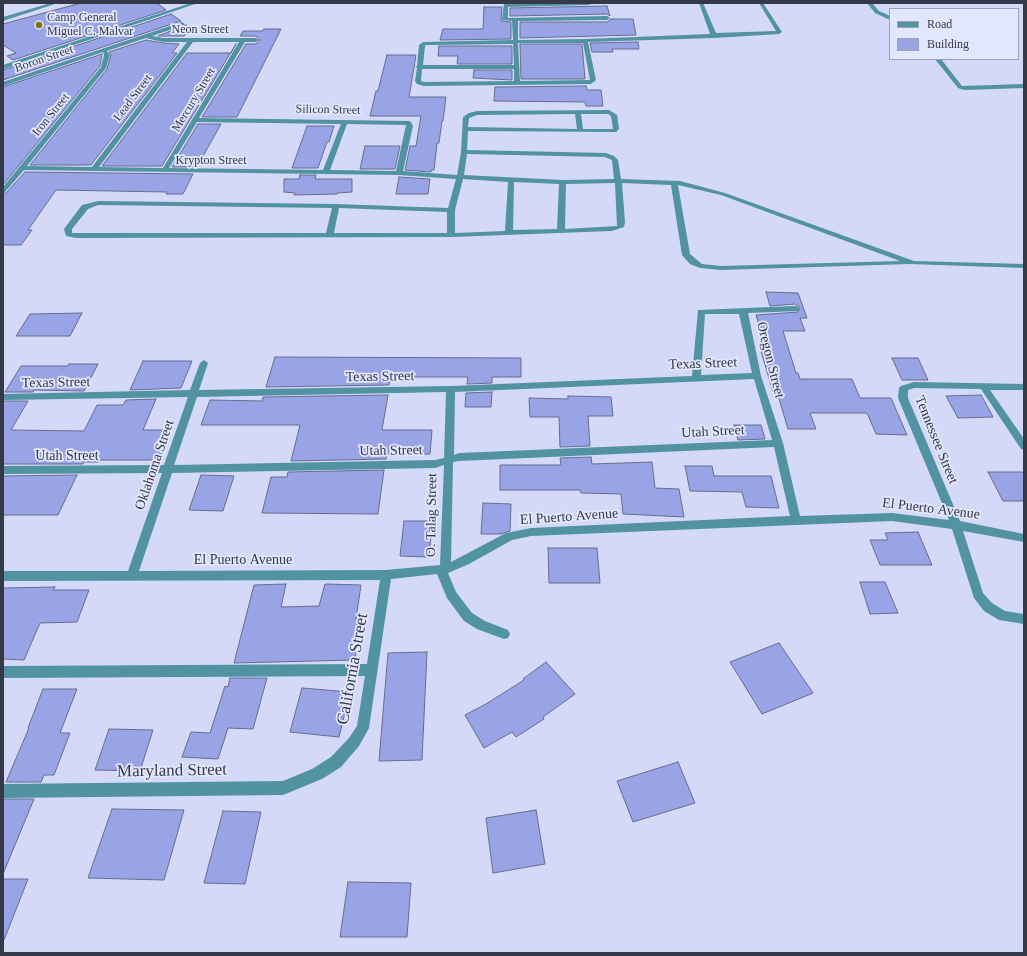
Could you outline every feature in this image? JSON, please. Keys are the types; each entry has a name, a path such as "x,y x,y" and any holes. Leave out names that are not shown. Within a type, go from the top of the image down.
{"street":[{"path":"3,19 56,3"},
{"path":"3,67 196,3"},
{"path":"593,18 589,3 506,4 505,20 607,18"},
{"path":"702,3 714,36"},
{"path":"585,41 593,80 591,82 424,84 419,83 418,81 418,68 422,45 425,43 585,41 779,32 761,3"},
{"path":"870,3 877,12 889,18"},
{"path":"515,20 517,83"},
{"name":"Boron Street","path":"3,84 182,24"},
{"name":"Neon Street","path":"145,36 157,39 256,40"},
{"name":"Lead Street","path":"93,170 191,40"},
{"name":"Mercury Street","path":"164,171 243,40"},
{"name":"Iron Street","path":"3,191 104,67 108,55 104,50"},
{"path":"939,60 960,87 1024,86"},
{"path":"418,68 516,67"},
{"path":"578,112 580,131"},
{"path":"451,235 450,210 460,176 464,152 465,129 466,116 470,114 543,121 580,131 614,131 616,129 613,113 578,112 543,121 465,129"},
{"name":"Silicon Street","path":"195,120 409,123 410,126 399,173"},
{"path":"325,173 345,122"},
{"path":"450,210 336,206 98,203 85,207 68,229 69,234 76,236 330,234 451,235 612,229 620,227 621,222 618,181 615,160 612,156 464,152"},
{"name":"Krypton Street","path":"22,168 399,173 562,182 618,181 674,183 724,194 913,263"},
{"path":"509,233 511,180"},
{"path":"561,231 562,182"},
{"path":"674,183 686,255 700,266 721,268 913,263 1024,266"},
{"path":"330,234 336,206"},
{"path":"743,311 795,308"},
{"name":"Oregon Street","path":"696,378 701,312 743,311 757,376 778,442 796,520"},
{"name":"Oklahoma Street","path":"132,576 204,363"},
{"name":"Texas Street","path":"3,398 451,389 757,376"},
{"name":"Tennessee Street","path":"956,525 903,398 904,388 914,385 1024,387"},
{"path":"983,386 1024,446"},
{"name":"O. Talag Street","path":"443,569 451,389"},
{"name":"Utah Street","path":"3,470 168,469 435,464 447,462 460,457 778,442"},
{"name":"El Puerto Avenue","path":"3,576 386,574 443,569 464,561 510,536 531,532 796,520 892,517 956,525 1024,538"},
{"path":"956,525 978,595 988,607 1003,616 1024,619"},
{"path":"443,569 451,595 468,617 481,625 504,634"},
{"name":"California Street","path":"336,762 354,742 363,728 386,574"},
{"path":"3,672 371,670"},
{"name":"Maryland Street","path":"3,791 282,788 317,774 336,762"}],"building":[{"path":"81,3 157,3 166,10 13,60 7,56 16,53 3,45 3,24"},
{"path":"607,6 610,16 607,14 510,16 510,8"},
{"path":"484,7 502,7 501,21 511,22 511,39 440,40 443,29 483,29"},
{"path":"171,14 181,21 3,80 3,70"},
{"path":"611,19 633,19 636,35 520,38 520,22 607,22"},
{"path":"186,25 191,28 184,36 158,36"},
{"path":"264,29 281,29 237,117 202,117 246,44 256,44 260,40 256,36 240,36 243,31 263,31"},
{"path":"146,40 179,44 172,53 177,53 91,165 30,165 107,69 111,55 109,52"},
{"path":"638,42 639,49 612,49 613,52 592,52 590,43"},
{"path":"520,44 582,44 585,79 521,79"},
{"path":"439,46 512,46 512,64 457,64 458,56 438,56"},
{"path":"187,53 231,53 162,166 102,166"},
{"path":"102,54 100,66 3,185 3,87"},
{"path":"387,55 416,55 409,97 446,97 439,143 437,143 434,170 431,170 431,172 405,170 410,146 416,146 421,116 370,116"},
{"path":"474,70 512,70 512,80 473,78"},
{"path":"586,86 587,90 601,90 603,106 586,106 585,102 494,101 495,87"},
{"path":"198,124 221,124 197,167 172,167"},
{"path":"307,126 334,126 318,168 292,168"},
{"path":"365,146 400,146 395,169 360,169"},
{"path":"25,172 193,174 183,194 166,194 167,192 56,190 28,230 32,230 21,245 3,245 3,194 6,193"},
{"path":"300,175 316,175 315,179 352,179 352,192 337,194 294,195 295,193 284,192 284,179 299,179"},
{"path":"399,177 430,179 428,194 396,194"},
{"path":"766,292 798,293 807,318 800,318 805,331 783,331 796,373 798,373 800,379 852,379 860,398 891,398 907,435 876,434 866,413 810,413 816,429 788,429 777,392 773,392 759,344 765,344 756,315 798,312 800,308 795,304 770,306"},
{"path":"82,313 70,336 16,336 30,314"},
{"path":"275,357 521,358 521,377 492,377 492,383 467,384 468,377 391,377 389,385 266,387"},
{"path":"892,358 918,358 928,380 902,380"},
{"path":"143,361 192,361 181,388 130,390"},
{"path":"69,364 98,364 84,391 34,390 33,392 5,392 21,366 68,366"},
{"path":"492,392 491,407 465,407 466,393"},
{"path":"388,395 382,430 432,430 430,454 387,454 386,459 291,461 300,425 201,425 210,400 262,401 263,397"},
{"path":"981,395 993,417 958,418 946,396"},
{"path":"568,396 611,397 613,416 588,416 590,446 560,447 559,417 530,417 529,398 568,399"},
{"path":"156,399 143,430 171,430 159,460 98,460 98,462 84,462 83,464 3,464 3,401 28,401 11,430 84,431 97,405 123,405 126,400"},
{"path":"734,425 761,425 765,439 738,440"},
{"path":"591,457 592,464 652,462 655,488 679,489 684,517 623,514 621,494 581,493 580,490 500,490 500,465 561,465 560,458"},
{"path":"685,466 712,466 714,476 771,476 779,508 746,507 742,492 690,491"},
{"path":"384,470 378,514 262,513 271,477 287,477 288,472"},
{"path":"988,472 1024,472 1024,501 1003,501"},
{"path":"77,475 58,515 3,515 3,476"},
{"path":"201,475 234,476 223,511 189,510"},
{"path":"483,503 511,504 510,531 501,534 481,534"},
{"path":"404,521 432,521 429,557 400,556"},
{"path":"918,532 932,565 880,565 870,540 888,540 885,533"},
{"path":"548,548 597,548 600,583 549,583"},
{"path":"860,582 885,582 898,613 870,614"},
{"path":"286,584 281,607 319,606 325,584 361,585 356,619 360,619 355,660 234,663 254,585"},
{"path":"55,587 53,590 89,590 77,622 40,623 24,660 3,659 3,588"},
{"path":"779,643 813,693 762,714 730,662"},
{"path":"427,652 422,760 379,761 388,653"},
{"path":"546,662 575,694 543,717 544,719 516,737 512,732 484,748 465,715 486,704 524,680 523,679"},
{"path":"230,678 267,678 253,729 228,728 218,759 182,757 191,732 210,733 225,686 228,687"},
{"path":"302,688 350,692 339,737 290,732"},
{"path":"43,689 77,689 60,733 70,733 54,775 44,775 41,782 6,782 29,728"},
{"path":"109,729 153,730 140,771 95,770"},
{"path":"678,762 695,803 633,822 617,781"},
{"path":"3,799 34,799 3,874"},
{"path":"112,809 184,810 164,880 88,878"},
{"path":"536,810 545,864 493,873 486,818"},
{"path":"223,811 261,812 245,884 204,883"},
{"path":"3,879 28,879 4,940 3,940"},
{"path":"348,882 411,883 407,937 340,937"}],"place":[{"name":"Camp General Miguel C. Malvar","path":"39,25"}]}
